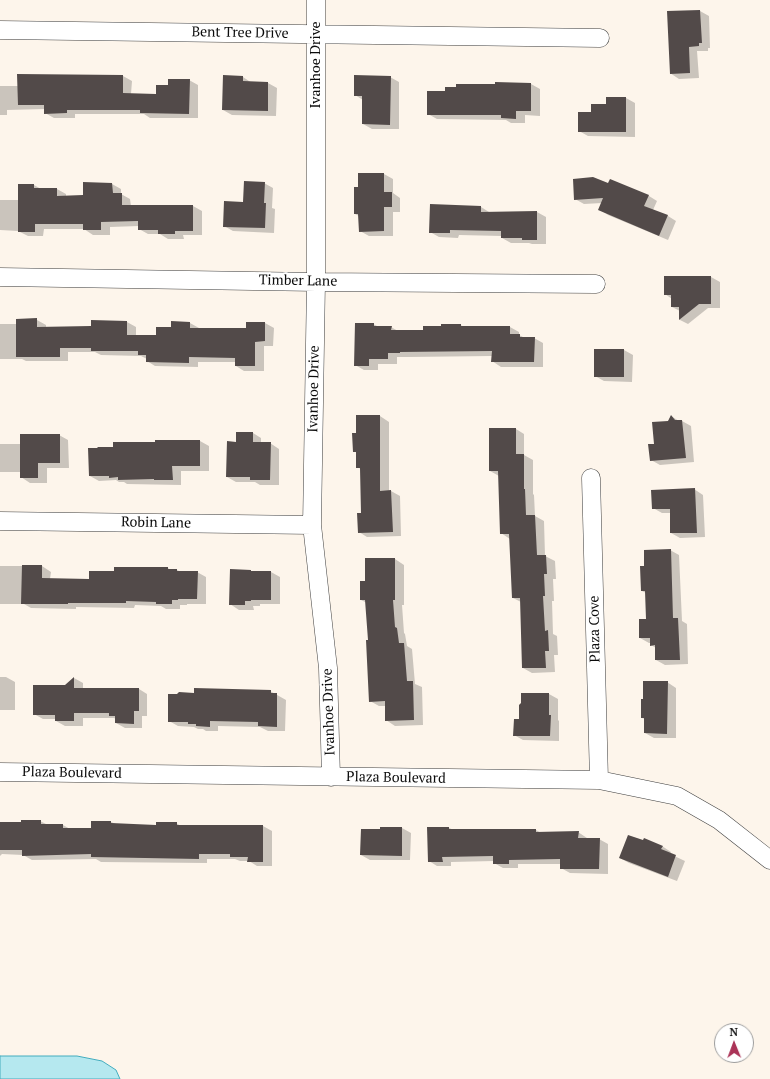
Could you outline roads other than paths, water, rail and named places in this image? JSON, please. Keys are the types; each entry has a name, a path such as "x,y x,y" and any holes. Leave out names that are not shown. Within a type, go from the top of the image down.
{"street":[{"name":"Ivanhoe Drive","path":"316,0 316,282 312,525 328,668 331,777"},
{"name":"Bent Tree Drive","path":"0,30 600,38"},
{"name":"Timber Lane","path":"0,277 316,282 596,284"},
{"name":"Plaza Cove","path":"591,478 599,780"},
{"name":"Robin Lane","path":"0,521 312,525"},
{"name":"Plaza Boulevard","path":"0,772 599,780 677,796 719,820 770,860"}],"water":[{"path":"0,1056 77,1056 102,1061 116,1070 120,1079 0,1079"}]}
